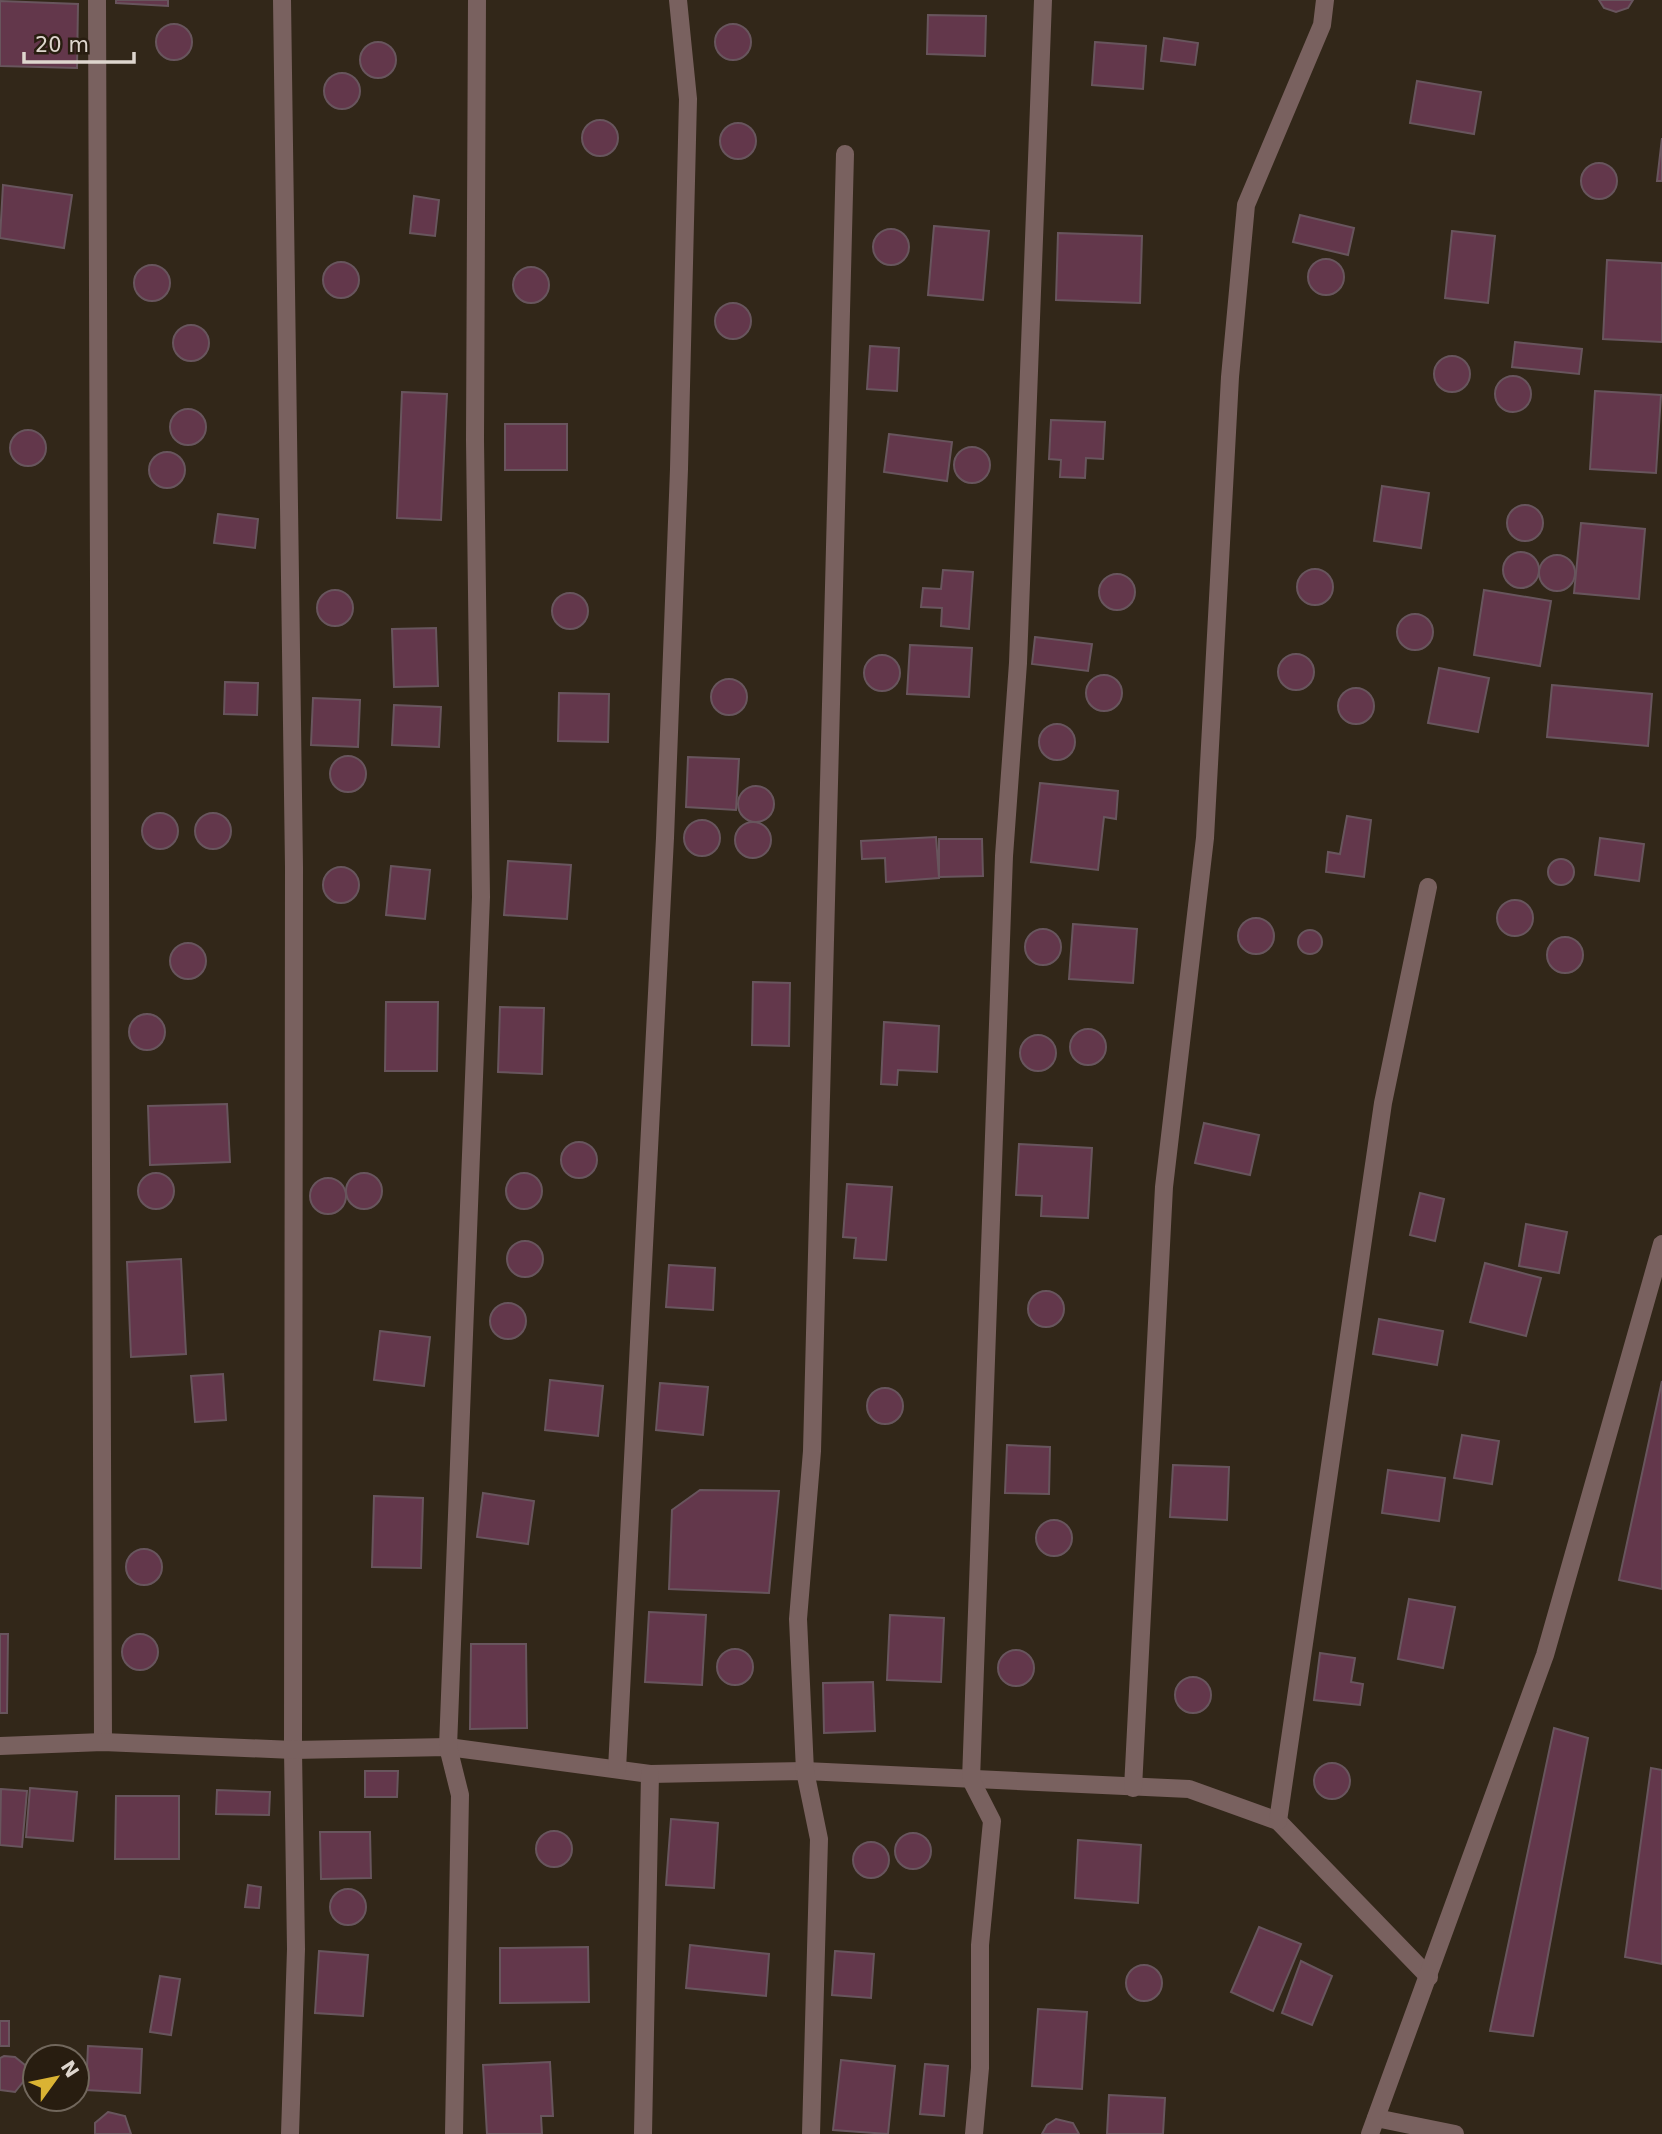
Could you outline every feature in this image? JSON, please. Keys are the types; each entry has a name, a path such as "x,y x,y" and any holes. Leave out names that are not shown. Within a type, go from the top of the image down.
{"street":[{"path":"97,0 103,1742"},
{"path":"282,0 294,867 293,1750 296,1949 290,2134"},
{"path":"454,2134 460,1795 448,1747 481,897 475,440 477,0"},
{"path":"617,1769 663,893 680,469 688,99 678,0"},
{"path":"974,2134 980,2068 980,1945 992,1821 971,1780 1004,856 1018,663 1043,0"},
{"path":"1133,1788 1164,1188 1205,838 1230,377 1246,205 1321,25 1325,0"},
{"path":"811,2134 819,1839 805,1771 798,1619 812,1451 845,154"},
{"path":"1278,1821 1383,1103 1428,887"},
{"path":"1455,2134 1373,2126 1545,1655 1662,1244"},
{"path":"0,1746 103,1742 293,1750 448,1747 650,1774 805,1771 1189,1789 1278,1821 1429,1978"},
{"path":"643,2134 650,1774"}],"building":[{"path":"116,0 168,0 168,6 116,3"},
{"path":"1599,0 1633,0 1628,8 1616,12 1604,8"},
{"path":"0,1 78,4 77,68 0,66"},
{"path":"928,15 986,16 985,56 927,54"},
{"path":"174,24 187,29 192,42 187,55 174,60 161,55 156,42 161,29"},
{"path":"733,24 746,29 751,42 746,55 733,60 720,55 715,42 720,29"},
{"path":"1164,38 1198,43 1195,65 1161,61"},
{"path":"378,42 391,47 396,60 391,73 378,78 365,73 360,60 365,47"},
{"path":"1095,42 1146,46 1143,89 1092,85"},
{"path":"342,73 355,78 360,91 355,104 342,109 329,104 324,91 329,78"},
{"path":"1417,81 1481,92 1474,134 1410,123"},
{"path":"600,120 613,125 618,138 613,151 600,156 587,151 582,138 587,125"},
{"path":"738,123 751,128 756,141 751,154 738,159 725,154 720,141 725,128"},
{"path":"1662,138 1662,181 1657,181"},
{"path":"1599,163 1612,168 1617,181 1612,194 1599,199 1586,194 1581,181 1586,168"},
{"path":"3,185 72,195 64,248 0,238"},
{"path":"414,196 439,200 435,236 410,233"},
{"path":"1300,215 1354,228 1348,255 1293,242"},
{"path":"934,226 989,231 983,300 928,295"},
{"path":"891,229 904,234 909,247 904,260 891,265 878,260 873,247 878,234"},
{"path":"1452,231 1495,236 1488,303 1445,298"},
{"path":"1058,233 1142,236 1140,303 1056,300"},
{"path":"1326,259 1339,264 1344,277 1339,290 1326,295 1313,290 1308,277 1313,264"},
{"path":"1607,260 1662,263 1662,342 1603,339"},
{"path":"341,262 354,267 359,280 354,293 341,298 328,293 323,280 328,267"},
{"path":"152,265 165,270 170,283 165,296 152,301 139,296 134,283 139,270"},
{"path":"531,267 544,272 549,285 544,298 531,303 518,298 513,285 518,272"},
{"path":"733,303 746,308 751,321 746,334 733,339 720,334 715,321 720,308"},
{"path":"191,325 204,330 209,343 204,356 191,361 178,356 173,343 178,330"},
{"path":"1515,342 1582,349 1579,374 1512,367"},
{"path":"870,346 899,348 897,391 867,389"},
{"path":"1452,356 1465,361 1470,374 1465,387 1452,392 1439,387 1434,374 1439,361"},
{"path":"1513,376 1526,381 1531,394 1526,407 1513,412 1500,407 1495,394 1500,381"},
{"path":"1595,391 1661,395 1656,473 1590,469"},
{"path":"402,392 447,394 441,520 397,518"},
{"path":"188,409 201,414 206,427 201,440 188,445 175,440 170,427 175,414"},
{"path":"1051,420 1105,422 1103,459 1086,458 1085,478 1060,477 1061,460 1049,459"},
{"path":"505,424 567,424 567,470 505,470"},
{"path":"28,430 41,435 46,448 41,461 28,466 15,461 10,448 15,435"},
{"path":"889,434 952,442 947,481 884,472"},
{"path":"972,447 985,452 990,465 985,478 972,483 959,478 954,465 959,452"},
{"path":"167,452 180,457 185,470 180,483 167,488 154,483 149,470 154,457"},
{"path":"1382,486 1429,493 1421,548 1374,541"},
{"path":"1525,505 1538,510 1543,523 1538,536 1525,541 1512,536 1507,523 1512,510"},
{"path":"218,514 258,519 255,548 214,543"},
{"path":"1581,523 1645,529 1639,599 1574,593"},
{"path":"1521,552 1534,557 1539,570 1534,583 1521,588 1508,583 1503,570 1508,557"},
{"path":"1557,555 1570,560 1575,573 1570,586 1557,591 1544,586 1539,573 1544,560"},
{"path":"1315,569 1328,574 1333,587 1328,600 1315,605 1302,600 1297,587 1302,574"},
{"path":"943,570 973,572 969,629 941,626 942,608 921,607 923,588 941,589"},
{"path":"1117,574 1130,579 1135,592 1130,605 1117,610 1104,605 1099,592 1104,579"},
{"path":"335,590 348,595 353,608 348,621 335,626 322,621 317,608 322,595"},
{"path":"1484,590 1551,601 1540,666 1474,655"},
{"path":"570,593 583,598 588,611 583,624 570,629 557,624 552,611 557,598"},
{"path":"1415,614 1428,619 1433,632 1428,645 1415,650 1402,645 1397,632 1402,619"},
{"path":"436,628 438,686 394,687 392,629"},
{"path":"1035,637 1092,644 1088,671 1032,664"},
{"path":"910,645 972,648 969,697 907,694"},
{"path":"1296,654 1309,659 1314,672 1309,685 1296,690 1283,685 1278,672 1283,659"},
{"path":"882,655 895,660 900,673 895,686 882,691 869,686 864,673 869,660"},
{"path":"1439,668 1489,678 1478,732 1428,723"},
{"path":"1104,675 1117,680 1122,693 1117,706 1104,711 1091,706 1086,693 1091,680"},
{"path":"729,679 742,684 747,697 742,710 729,715 716,710 711,697 716,684"},
{"path":"225,682 258,683 257,715 224,714"},
{"path":"1552,685 1652,694 1648,746 1547,737"},
{"path":"1356,688 1369,693 1374,706 1369,719 1356,724 1343,719 1338,706 1343,693"},
{"path":"559,693 609,694 608,742 558,741"},
{"path":"313,698 360,700 358,747 311,745"},
{"path":"394,705 441,707 439,747 392,745"},
{"path":"1057,724 1070,729 1075,742 1070,755 1057,760 1044,755 1039,742 1044,729"},
{"path":"348,756 361,761 366,774 361,787 348,792 335,787 330,774 335,761"},
{"path":"688,757 739,759 736,810 686,807"},
{"path":"1040,783 1118,791 1116,819 1104,817 1098,870 1031,862"},
{"path":"756,786 769,791 774,804 769,817 756,822 743,817 738,804 743,791"},
{"path":"160,813 173,818 178,831 173,844 160,849 147,844 142,831 147,818"},
{"path":"213,813 226,818 231,831 226,844 213,849 200,844 195,831 200,818"},
{"path":"1347,816 1371,820 1364,877 1326,872 1328,852 1340,854"},
{"path":"702,820 715,825 720,838 715,851 702,856 689,851 684,838 689,825"},
{"path":"753,822 766,827 771,840 766,853 753,858 740,853 735,840 740,827"},
{"path":"936,837 939,878 886,882 885,858 862,859 861,841"},
{"path":"1600,838 1644,844 1639,881 1595,875"},
{"path":"939,839 982,839 983,876 939,877"},
{"path":"1561,859 1570,863 1574,872 1570,881 1561,885 1552,881 1548,872 1552,863"},
{"path":"508,861 571,865 567,919 504,915"},
{"path":"391,866 430,870 425,919 386,915"},
{"path":"341,867 354,872 359,885 354,898 341,903 328,898 323,885 328,872"},
{"path":"1515,900 1528,905 1533,918 1528,931 1515,936 1502,931 1497,918 1502,905"},
{"path":"1256,918 1269,923 1274,936 1269,949 1256,954 1243,949 1238,936 1243,923"},
{"path":"1073,924 1137,929 1133,983 1069,979"},
{"path":"1043,929 1056,934 1061,947 1056,960 1043,965 1030,960 1025,947 1030,934"},
{"path":"1310,930 1319,933 1322,942 1319,951 1310,954 1301,951 1298,942 1301,933"},
{"path":"1565,937 1578,942 1583,955 1578,968 1565,973 1552,968 1547,955 1552,942"},
{"path":"188,943 201,948 206,961 201,974 188,979 175,974 170,961 175,948"},
{"path":"753,982 790,983 789,1046 752,1045"},
{"path":"386,1002 438,1002 437,1071 385,1071"},
{"path":"500,1007 544,1008 542,1074 498,1072"},
{"path":"147,1014 160,1019 165,1032 160,1045 147,1050 134,1045 129,1032 134,1019"},
{"path":"884,1022 939,1026 937,1072 898,1070 897,1085 881,1084"},
{"path":"1088,1029 1101,1034 1106,1047 1101,1060 1088,1065 1075,1060 1070,1047 1075,1034"},
{"path":"1038,1035 1051,1040 1056,1053 1051,1066 1038,1071 1025,1066 1020,1053 1025,1040"},
{"path":"227,1104 230,1162 150,1165 148,1106"},
{"path":"1204,1123 1259,1135 1250,1175 1195,1163"},
{"path":"579,1142 592,1147 597,1160 592,1173 579,1178 566,1173 561,1160 566,1147"},
{"path":"1019,1144 1092,1148 1088,1218 1041,1216 1042,1196 1016,1195"},
{"path":"156,1173 169,1178 174,1191 169,1204 156,1209 143,1204 138,1191 143,1178"},
{"path":"364,1173 377,1178 382,1191 377,1204 364,1209 351,1204 346,1191 351,1178"},
{"path":"524,1173 537,1178 542,1191 537,1204 524,1209 511,1204 506,1191 511,1178"},
{"path":"328,1178 341,1183 346,1196 341,1209 328,1214 315,1209 310,1196 315,1183"},
{"path":"847,1184 892,1187 886,1260 854,1258 856,1238 843,1237"},
{"path":"1420,1193 1444,1199 1435,1241 1410,1235"},
{"path":"1526,1224 1567,1232 1559,1273 1519,1266"},
{"path":"525,1241 538,1246 543,1259 538,1272 525,1277 512,1272 507,1259 512,1246"},
{"path":"181,1259 186,1354 131,1357 127,1262"},
{"path":"1485,1263 1541,1278 1526,1336 1470,1322"},
{"path":"669,1265 715,1268 713,1310 666,1307"},
{"path":"1046,1291 1059,1296 1064,1309 1059,1322 1046,1327 1033,1322 1028,1309 1033,1296"},
{"path":"508,1303 521,1308 526,1321 521,1334 508,1339 495,1334 490,1321 495,1308"},
{"path":"1379,1319 1443,1331 1437,1365 1373,1354"},
{"path":"380,1331 430,1337 424,1386 374,1380"},
{"path":"223,1374 226,1420 195,1422 191,1376"},
{"path":"550,1380 603,1386 598,1436 545,1430"},
{"path":"1662,1381 1662,1589 1619,1580"},
{"path":"660,1383 708,1387 703,1435 656,1430"},
{"path":"885,1388 898,1393 903,1406 898,1419 885,1424 872,1419 867,1406 872,1393"},
{"path":"1462,1435 1499,1441 1492,1484 1454,1478"},
{"path":"1007,1445 1050,1447 1049,1494 1005,1493"},
{"path":"1173,1465 1229,1467 1227,1520 1170,1517"},
{"path":"1388,1470 1445,1478 1439,1521 1382,1513"},
{"path":"700,1490 779,1491 769,1593 669,1589 672,1510"},
{"path":"483,1493 534,1501 528,1544 477,1537"},
{"path":"374,1496 423,1498 421,1568 372,1567"},
{"path":"1054,1520 1067,1525 1072,1538 1067,1551 1054,1556 1041,1551 1036,1538 1041,1525"},
{"path":"144,1549 157,1554 162,1567 157,1580 144,1585 131,1580 126,1567 131,1554"},
{"path":"1409,1599 1455,1607 1443,1668 1398,1659"},
{"path":"649,1612 706,1615 702,1685 645,1682"},
{"path":"890,1615 944,1618 941,1682 887,1680"},
{"path":"0,1634 8,1634 7,1713 0,1713"},
{"path":"140,1634 153,1639 158,1652 153,1665 140,1670 127,1665 122,1652 127,1639"},
{"path":"471,1644 526,1644 527,1728 470,1729"},
{"path":"735,1649 748,1654 753,1667 748,1680 735,1685 722,1680 717,1667 722,1654"},
{"path":"1016,1650 1029,1655 1034,1668 1029,1681 1016,1686 1003,1681 998,1668 1003,1655"},
{"path":"1320,1653 1355,1658 1351,1682 1363,1684 1360,1705 1314,1700"},
{"path":"1193,1677 1206,1682 1211,1695 1206,1708 1193,1713 1180,1708 1175,1695 1180,1682"},
{"path":"873,1682 875,1731 824,1733 823,1683"},
{"path":"1554,1728 1588,1738 1533,2036 1490,2031"},
{"path":"1332,1763 1345,1768 1350,1781 1345,1794 1332,1799 1319,1794 1314,1781 1319,1768"},
{"path":"1651,1768 1662,1770 1662,1964 1625,1957"},
{"path":"365,1771 398,1771 397,1797 365,1797"},
{"path":"30,1788 77,1792 73,1841 26,1837"},
{"path":"1,1789 27,1791 22,1847 0,1845"},
{"path":"217,1790 270,1792 269,1815 216,1814"},
{"path":"116,1796 179,1796 179,1859 115,1859"},
{"path":"671,1819 718,1823 714,1888 666,1885"},
{"path":"554,1831 567,1836 572,1849 567,1862 554,1867 541,1862 536,1849 541,1836"},
{"path":"320,1832 370,1832 371,1878 321,1879"},
{"path":"913,1833 926,1838 931,1851 926,1864 913,1869 900,1864 895,1851 900,1838"},
{"path":"1078,1840 1141,1845 1138,1903 1075,1898"},
{"path":"871,1842 884,1847 889,1860 884,1873 871,1878 858,1873 853,1860 858,1847"},
{"path":"248,1885 261,1887 259,1908 245,1907"},
{"path":"348,1889 361,1894 366,1907 361,1920 348,1925 335,1920 330,1907 335,1894"},
{"path":"1259,1927 1301,1944 1273,2011 1231,1992"},
{"path":"690,1945 769,1954 766,1996 686,1988"},
{"path":"588,1947 589,2002 500,2003 500,1948"},
{"path":"319,1951 368,1955 363,2016 315,2013"},
{"path":"835,1951 874,1954 871,1998 832,1995"},
{"path":"1301,1961 1332,1976 1312,2025 1282,2013"},
{"path":"1144,1965 1157,1970 1162,1983 1157,1996 1144,2001 1131,1996 1126,1983 1131,1970"},
{"path":"160,1976 180,1979 171,2035 150,2032"},
{"path":"1038,2009 1087,2012 1082,2089 1032,2086"},
{"path":"0,2021 9,2021 9,2046 0,2046"},
{"path":"91,2046 142,2049 140,2093 91,2090"},
{"path":"15,2057 21,2062 21,2084 15,2092 0,2090 0,2058"},
{"path":"841,2060 895,2066 888,2134 833,2130"},
{"path":"550,2062 553,2116 541,2116 542,2134 487,2134 483,2065"},
{"path":"925,2064 948,2066 944,2116 920,2114"},
{"path":"1109,2095 1165,2098 1163,2134 1107,2134"},
{"path":"108,2112 125,2116 131,2134 95,2134 95,2123"},
{"path":"1056,2119 1073,2123 1079,2134 1042,2134 1047,2125"}]}
